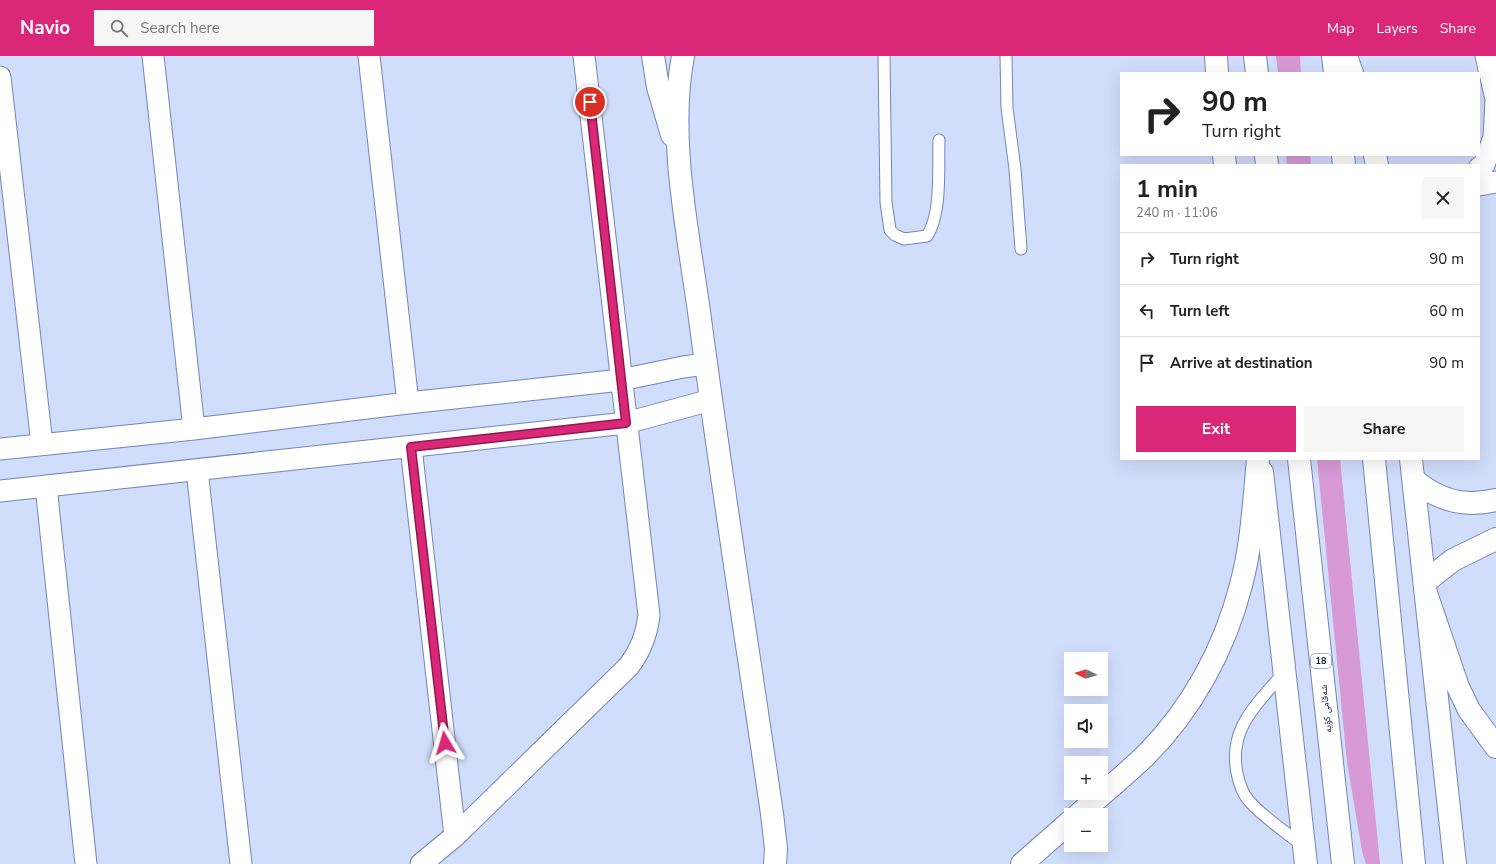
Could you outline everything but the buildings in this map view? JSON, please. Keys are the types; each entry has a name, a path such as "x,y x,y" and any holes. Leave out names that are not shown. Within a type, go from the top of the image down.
{"main road":[{"path":"653,56 663,107 678,153"},
{"path":"683,56 678,84 678,153 711,400 772,814 776,848 776,864"},
{"path":"1216,56 1217,72"},
{"path":"1255,56 1257,72"},
{"path":"1333,56 1335,72"},
{"path":"1346,56 1352,72"},
{"path":"1259,460 1305,855"},
{"path":"1086,808 1146,754 1172,725 1195,693 1214,658 1230,622 1241,585 1249,546 1259,460"},
{"name":"شەقامی کۆیە","path":"1299,460 1343,864"},
{"path":"1374,460 1414,864"},
{"path":"1411,460 1456,863"},
{"path":"1414,480 1427,491 1442,499 1459,503 1476,504 1496,500"},
{"path":"1425,588 1453,560 1496,539"},
{"path":"1425,588 1458,687 1469,710 1496,747"},
{"path":"1022,864 1064,827"}],"street":[{"path":"153,56 194,429"},
{"path":"369,56 408,403"},
{"path":"420,864 455,836 629,666 641,647 648,626 622,380 584,56"},
{"path":"1480,167 1484,165 1494,137 1496,99 1486,56"},
{"path":"0,77 42,444"},
{"path":"1480,186 1496,182"},
{"path":"0,449 194,429 408,403 622,380 683,367 706,364"},
{"path":"0,491 626,423 711,400"},
{"path":"411,447 455,836"},
{"path":"197,470 241,864"},
{"path":"46,486 86,864"}],"lane":[{"path":"884,56 886,202 890,230 904,239 927,236 932,230 937,207 939,140"},
{"path":"1006,56 1007,108 1015,169 1021,250"},
{"path":"1284,671 1243,723 1237,736 1235,763 1239,782 1248,800 1305,855"}],"shaded area":[{"path":"1276,56 1300,56 1301,72 1278,72"},
{"path":"1286,156 1310,156 1311,164 1287,164"},
{"path":"1317,460 1340,460 1380,864 1366,864 1362,851 1347,762"}],"route":[{"path":"445,743 411,447 626,423 590,102"}]}
